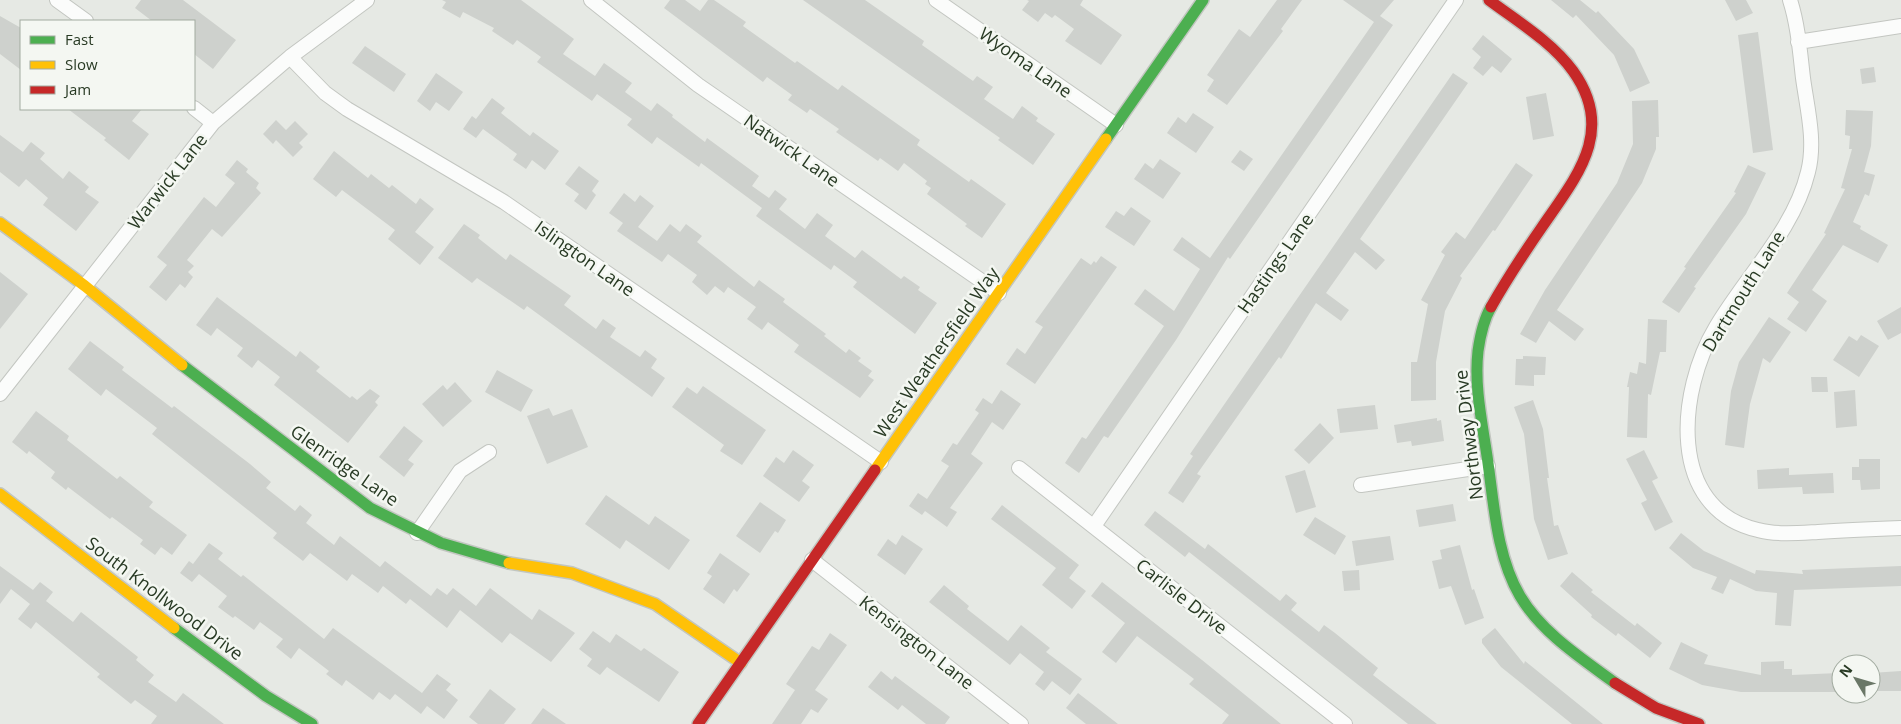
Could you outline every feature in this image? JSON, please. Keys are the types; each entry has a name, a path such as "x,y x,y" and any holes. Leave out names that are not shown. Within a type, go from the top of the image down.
{"street":[{"path":"57,0 85,20"},
{"name":"Warwick Lane","path":"0,394 213,123 290,57 367,0"},
{"name":"Natwick Lane","path":"591,0 698,85 999,293"},
{"name":"Wyoma Lane","path":"936,0 1116,124"},
{"name":"West Weathersfield Way","path":"698,724 1203,0"},
{"name":"Hastings Lane","path":"1094,526 1456,0"},
{"name":"Northway Drive","path":"1489,0 1567,61 1587,89 1594,123 1588,155 1582,168 1502,286 1483,325 1476,367 1488,466 1505,563 1517,590 1531,612 1559,640 1632,695 1658,710 1699,724"},
{"name":"Dartmouth Lane","path":"1790,0 1810,129 1812,148 1808,171 1790,216 1715,328 1700,360 1692,387 1688,423 1688,445 1692,468 1698,485 1716,510 1731,520 1760,531 1802,532 1901,528"},
{"path":"1798,42 1901,26"},
{"name":"Islington Lane","path":"290,57 325,93 347,109 504,202 881,462"},
{"path":"195,109 213,123"},
{"name":"Glenridge Lane","path":"0,223 85,286 155,345 341,488 370,508 417,533 441,543 514,564 572,573 655,604 741,663"},
{"path":"417,533 460,471 489,452"},
{"path":"1360,485 1488,466"},
{"name":"Carlisle Drive","path":"1019,468 1345,724"},
{"name":"South Knollwood Drive","path":"0,494 222,664 266,696 312,724"},
{"name":"Kensington Lane","path":"812,560 1021,724"}],"building":[{"path":"141,0 183,0 236,40 213,69 195,55 195,20 151,20 135,8"},
{"path":"442,0 521,0 574,39 563,54 595,76 604,63 632,83 625,92 651,111 657,103 705,142 707,138 759,176 752,186 769,198 775,190 787,199 779,209 805,229 817,213 833,225 825,236 855,258 862,250 901,279 904,276 920,287 918,290 937,303 915,334 853,287 857,282 834,265 831,270 756,216 762,208 701,163 699,167 657,137 652,144 627,125 632,119 597,94 592,101 537,62 541,57 517,40 513,45 492,31 494,28 463,12 460,18 442,8 446,2"},
{"path":"670,0 685,0 700,11 708,0 714,0 746,22 743,26 795,63 797,61 838,90 842,85 920,140 917,145 969,182 971,179 1006,204 982,238 965,226 967,224 927,194 931,188 925,184 927,181 904,163 898,171 880,158 878,161 836,132 839,129 810,109 807,113 788,100 792,95 767,77 763,82 664,8"},
{"path":"803,0 865,0 924,41 922,45 973,81 977,76 993,87 984,99 1013,119 1022,106 1038,118 1036,121 1055,134 1033,165 998,140 1000,138"},
{"path":"1027,0 1083,0 1080,5 1122,35 1101,65 1065,41 1074,29 1055,15 1052,18 1045,13 1038,22 1022,10 1029,1"},
{"path":"1277,0 1302,0 1281,29 1283,31 1227,105 1207,91 1214,80 1207,75 1239,29 1250,37"},
{"path":"1343,0 1394,0 1380,16 1393,25 1230,259 1228,257 1176,340 1108,438 1104,436 1079,473 1065,463 1082,437 1086,439 1164,326 1134,304 1145,289 1174,311 1200,269 1173,250 1182,237 1210,258 1374,22"},
{"path":"1551,0 1580,0 1596,13 1598,11 1634,49 1650,83 1630,92 1614,55 1576,15 1573,18"},
{"path":"1725,0 1746,0 1753,13 1736,21"},
{"path":"0,16 20,27 20,69 0,54"},
{"path":"1758,32 1773,150 1753,153 1738,35"},
{"path":"1483,35 1512,59 1501,73 1492,66 1483,76 1473,68 1481,57 1472,49"},
{"path":"365,46 406,74 394,92 352,63"},
{"path":"1874,67 1876,82 1862,84 1860,69"},
{"path":"436,73 463,92 449,111 436,102 430,111 417,101"},
{"path":"1453,73 1468,83 1360,239 1385,260 1376,270 1355,252 1326,293 1349,310 1341,321 1316,303 1281,359 1279,357 1197,474 1201,476 1183,503 1168,493 1193,456 1190,454"},
{"path":"1546,93 1554,136 1533,140 1526,97"},
{"path":"492,98 505,108 501,113 530,136 533,132 559,151 545,170 532,160 526,169 513,160 517,154 483,129 476,138 463,129 472,116 476,119"},
{"path":"1658,100 1659,137 1656,137 1656,149 1642,183 1557,310 1584,329 1575,341 1549,321 1536,343 1520,334 1545,290 1617,183 1633,144 1632,101"},
{"path":"69,110 141,110 132,121 149,134 129,160 104,140 106,138"},
{"path":"1846,110 1873,111 1871,146 1864,172 1875,175 1869,196 1865,194 1853,222 1861,226 1860,229 1888,245 1878,263 1843,245 1812,290 1827,301 1806,332 1787,319 1799,302 1787,293 1826,234 1824,233 1845,189 1841,188 1852,149 1849,149 1850,136 1845,135"},
{"path":"1193,113 1214,127 1196,153 1167,133 1178,117 1186,123"},
{"path":"276,120 286,130 295,121 308,134 299,143 303,147 293,157 276,140 273,144 263,134"},
{"path":"0,135 23,152 31,142 45,153 40,159 63,179 69,171 89,187 85,192 99,202 76,231 43,205 48,198 26,179 19,187 0,172"},
{"path":"1240,150 1253,159 1244,171 1231,162"},
{"path":"334,151 368,178 371,174 389,188 392,185 416,204 420,198 434,209 415,232 434,247 420,265 388,239 395,230 342,190 336,197 313,179"},
{"path":"1160,159 1181,173 1163,199 1134,179 1145,163 1153,169"},
{"path":"237,160 248,169 246,172 259,183 256,188 261,193 222,237 212,229 187,260 194,266 188,272 193,277 185,288 180,284 166,301 149,287 167,265 157,257 204,197 216,207 235,183 225,175"},
{"path":"1516,163 1533,175 1495,231 1493,230 1460,276 1462,278 1445,311 1436,362 1436,400 1411,401 1411,362 1417,362 1428,304 1421,300 1445,255 1441,252 1456,232 1465,239"},
{"path":"1748,165 1766,173 1746,214 1694,287 1696,288 1679,313 1662,302 1736,193 1734,192"},
{"path":"579,166 599,181 592,191 596,195 586,210 574,201 579,194 565,184"},
{"path":"624,193 635,202 640,195 654,206 638,227 657,241 670,224 680,232 686,224 702,236 697,242 754,287 759,280 785,299 783,302 826,334 824,336 846,353 849,349 861,358 858,361 872,371 868,376 874,380 860,398 794,352 799,345 768,322 762,330 747,319 756,307 728,287 724,293 715,286 707,295 692,282 697,275 668,254 662,262 617,231 623,223 609,213"},
{"path":"1131,207 1151,221 1134,246 1105,227 1116,211 1124,216"},
{"path":"464,224 480,235 478,238 506,260 510,254 571,296 564,305 596,329 603,319 616,328 610,337 640,357 645,350 657,359 651,368 665,378 652,397 527,306 524,310 477,278 472,283 438,258"},
{"path":"1101,256 1117,267 1035,384 1006,364 1017,348 1025,354 1043,327 1035,322 1081,258 1091,265 1094,261 1096,263"},
{"path":"0,272 28,294 0,329"},
{"path":"217,297 296,357 300,351 320,367 316,371 350,398 352,396 357,400 370,389 380,396 375,402 378,405 348,443 274,385 280,377 258,360 252,368 237,356 243,348 217,328 211,336 196,325"},
{"path":"1901,307 1901,333 1888,340 1877,321"},
{"path":"1769,317 1791,332 1770,363 1763,358 1750,404 1744,448 1725,445 1731,391 1739,362"},
{"path":"1648,319 1667,320 1666,352 1660,352 1651,395 1648,394 1647,438 1627,437 1629,387 1627,387 1630,372 1637,374 1639,362 1646,364"},
{"path":"1861,335 1879,346 1859,377 1833,360 1849,336 1857,341"},
{"path":"90,341 124,367 122,370 172,408 174,406 250,464 271,482 266,488 295,511 300,505 312,515 306,523 334,545 340,536 380,567 385,561 431,596 437,588 447,595 453,588 476,606 490,588 532,620 539,609 575,633 551,662 510,633 502,643 460,610 447,628 410,599 406,604 383,586 378,593 352,574 347,581 310,553 303,561 273,538 277,533 152,434 157,428 106,389 101,396 68,369"},
{"path":"1523,356 1546,357 1545,375 1534,375 1534,386 1515,385 1516,359 1523,359"},
{"path":"497,370 533,390 521,412 485,392"},
{"path":"1811,377 1827,377 1828,392 1812,392"},
{"path":"455,382 472,401 443,427 422,404 443,385 447,390"},
{"path":"703,386 766,430 742,465 720,451 724,445 672,407 687,387 697,394"},
{"path":"1001,390 1021,404 1003,430 992,422 971,454 983,463 950,508 957,512 947,527 925,511 922,515 909,506 918,493 927,499 949,466 941,461 953,443 957,445 979,413 975,410 983,398 992,404"},
{"path":"1855,390 1857,426 1836,428 1834,392"},
{"path":"1533,400 1543,429 1549,478 1547,478 1554,526 1558,525 1568,554 1548,560 1534,519 1524,434 1514,407"},
{"path":"1375,405 1378,429 1340,433 1337,409"},
{"path":"549,408 553,416 572,409 588,447 547,464 527,416"},
{"path":"36,411 69,436 67,440 117,479 120,476 153,502 149,507 187,535 172,555 161,547 155,555 140,544 143,540 112,517 110,519 68,487 66,490 51,478 55,472 29,451 27,454 12,442"},
{"path":"1437,418 1437,421 1441,420 1444,441 1412,446 1411,441 1397,443 1394,425"},
{"path":"1320,423 1334,438 1309,464 1294,450"},
{"path":"404,426 423,441 408,460 414,464 404,477 379,457"},
{"path":"793,450 814,465 802,481 810,487 799,502 763,476 776,457 784,463"},
{"path":"1644,450 1658,478 1652,481 1673,522 1655,531 1641,503 1647,500 1626,459"},
{"path":"1859,459 1880,459 1880,489 1861,490 1860,480 1852,480 1852,467 1859,467"},
{"path":"1789,468 1789,475 1833,473 1834,493 1803,494 1802,487 1758,489 1757,470"},
{"path":"1305,470 1316,507 1296,513 1285,476"},
{"path":"606,495 649,525 655,516 690,540 669,570 626,540 620,549 585,524"},
{"path":"760,502 786,520 778,533 775,531 760,553 736,536"},
{"path":"1453,504 1456,521 1419,527 1416,510"},
{"path":"1002,505 1079,565 1069,578 1086,591 1072,609 1042,585 1056,568 991,519"},
{"path":"1155,511 1205,549 1208,544 1280,601 1286,594 1297,603 1291,610 1319,632 1324,625 1335,633 1378,668 1373,675 1437,724 1408,724 1189,552 1185,557 1144,525"},
{"path":"1315,517 1346,536 1335,555 1303,535"},
{"path":"1681,533 1704,551 1755,574 1756,570 1803,574 1802,570 1901,566 1901,586 1794,590 1791,626 1775,625 1777,593 1756,591 1730,579 1723,594 1711,589 1717,577 1693,568 1669,548"},
{"path":"902,535 923,549 905,575 877,555 888,539 896,545"},
{"path":"1390,536 1394,560 1356,566 1352,541"},
{"path":"209,543 223,553 218,559 241,577 243,575 324,639 333,628 422,693 437,674 451,684 446,690 458,700 444,719 427,706 421,714 395,694 390,700 379,692 373,700 346,680 342,686 326,674 329,671 299,648 291,659 276,647 283,639 260,622 254,630 235,616 233,618 218,607 227,596 199,574 192,582 180,573 189,561 193,564"},
{"path":"1460,545 1472,590 1474,589 1484,618 1465,625 1451,586 1439,589 1432,561 1442,559 1440,550"},
{"path":"720,553 750,574 737,592 734,589 724,604 703,589 712,576 707,573"},
{"path":"0,566 33,590 40,582 53,592 46,601 73,622 81,612 138,657 136,660 154,675 148,682 176,702 183,693 224,724 151,724 157,716 135,700 131,704 97,677 100,674 36,622 31,629 18,619 30,604 11,589 0,604"},
{"path":"1359,570 1360,590 1344,591 1342,571"},
{"path":"1572,572 1593,590 1591,592 1635,626 1637,623 1662,643 1650,658 1618,633 1616,636 1591,617 1592,615 1560,586"},
{"path":"1102,582 1281,724 1222,724 1229,715 1189,684 1194,679 1137,636 1116,663 1102,652 1125,623 1091,596"},
{"path":"944,585 969,606 967,609 1008,641 1021,625 1050,648 1046,652 1082,679 1070,695 1052,681 1044,691 1035,684 1044,672 1020,653 1010,665 929,602"},
{"path":"1495,628 1524,664 1525,661 1603,724 1572,724 1501,667 1482,643 1482,639"},
{"path":"593,631 610,643 616,634 641,651 644,648 679,672 659,702 607,667 600,675 587,666 592,659 579,649"},
{"path":"830,633 847,645 815,690 828,699 818,713 811,709 801,724 772,724 795,690 786,684 812,646 819,650"},
{"path":"1681,642 1708,655 1704,664 1761,675 1761,662 1784,661 1784,669 1792,669 1792,675 1831,673 1831,692 1741,692 1702,685 1669,669"},
{"path":"881,671 892,680 895,676 950,717 945,724 926,724 902,705 898,710 868,687"},
{"path":"1901,671 1901,691 1881,691 1881,672"},
{"path":"490,689 516,709 504,724 478,724 469,717"},
{"path":"1078,693 1118,724 1086,724 1066,708"},
{"path":"543,708 566,724 531,724"}],"traffic: fast":[{"path":"1106,139 1203,0"},
{"path":"1491,307 1481,334 1477,377 1494,510 1506,563 1520,596 1539,622 1563,644 1615,683"},
{"path":"182,365 370,508 441,543 509,563"},
{"path":"174,628 266,696 312,724"}],"traffic: slow":[{"path":"875,470 1106,139"},
{"path":"0,223 85,286 182,365"},
{"path":"0,494 174,628"},
{"path":"509,563 572,573 655,604 741,663"}],"traffic: jam":[{"path":"1489,0 1534,32 1565,60 1585,93 1591,114 1591,133 1587,152 1579,171 1491,307"},
{"path":"698,724 875,470"},
{"path":"1615,683 1656,708 1699,724"}]}
